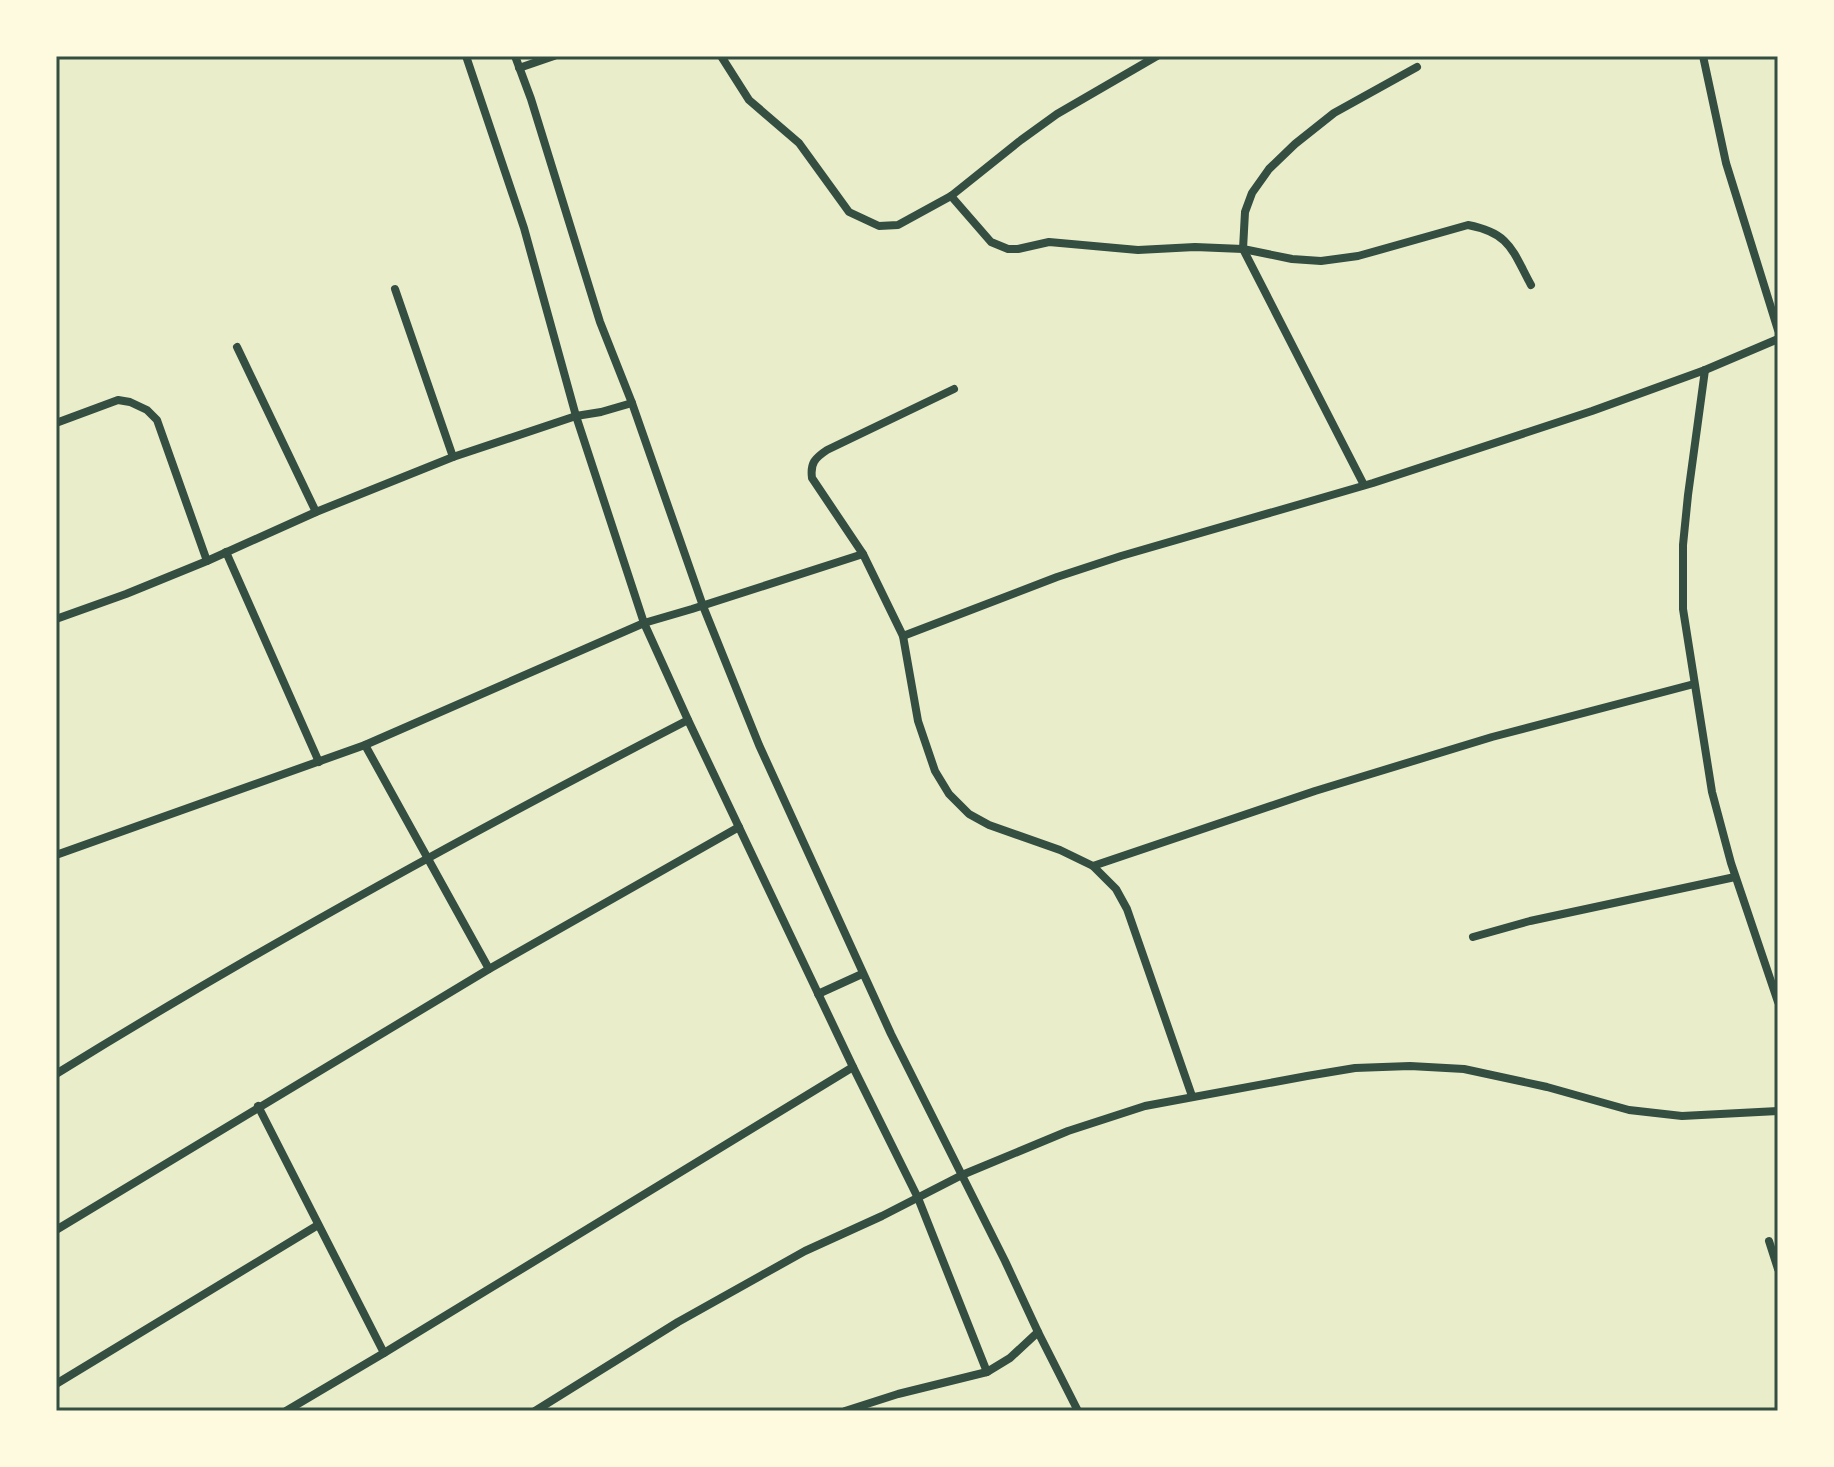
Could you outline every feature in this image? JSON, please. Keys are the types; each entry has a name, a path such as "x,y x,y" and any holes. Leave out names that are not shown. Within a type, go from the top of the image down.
{"street":[{"path":"466,56 524,228 576,416 644,623 818,994 918,1198 987,1372"},
{"path":"515,56 600,322 632,403 703,606 759,745 859,975 1078,1411"},
{"path":"519,68 554,56"},
{"path":"721,56 749,100 799,143 849,212 879,226 898,225 951,196 1057,114 1157,56"},
{"path":"1703,56 1726,163 1778,330"},
{"path":"1364,485 1243,249 1245,212 1252,193 1269,169 1295,144 1334,113 1417,67"},
{"path":"951,196 991,242 1008,249 1049,242 1138,250 1195,247 1243,249 1292,259 1321,261 1358,256 1468,225 1486,228 1499,235 1511,249 1531,285"},
{"path":"395,289 453,457"},
{"path":"903,636 1121,556 1446,460 1705,370 1778,339"},
{"path":"237,347 316,512"},
{"path":"1705,370 1683,545 1683,609 1712,792 1735,877 1778,1002"},
{"path":"954,389 827,450 818,456 811,467 812,478 863,554 903,636 918,721 935,771 949,794 969,814 989,825 1060,850 1093,866 1116,889 1127,909 1192,1096"},
{"path":"56,423 118,400 147,410 157,420 207,561"},
{"path":"56,619 207,561 316,512 453,457 576,416 632,403"},
{"path":"226,552 319,762"},
{"path":"56,855 365,745 644,623 863,554"},
{"path":"1093,866 1315,791 1492,737 1694,684"},
{"path":"56,1074 166,1006 510,812 688,720"},
{"path":"365,745 489,969"},
{"path":"56,1230 489,969 739,827"},
{"path":"1473,937 1530,921 1735,877"},
{"path":"818,994 859,975"},
{"path":"535,1411 678,1322 805,1251 962,1175 1068,1131 1145,1106 1355,1068 1410,1066 1464,1069 1547,1087 1629,1110 1682,1116 1778,1111"},
{"path":"286,1411 853,1067"},
{"path":"258,1106 384,1353"},
{"path":"56,1384 318,1225"},
{"path":"1769,1241 1778,1269"},
{"path":"845,1411 987,1372 1010,1358 1038,1332"}]}
